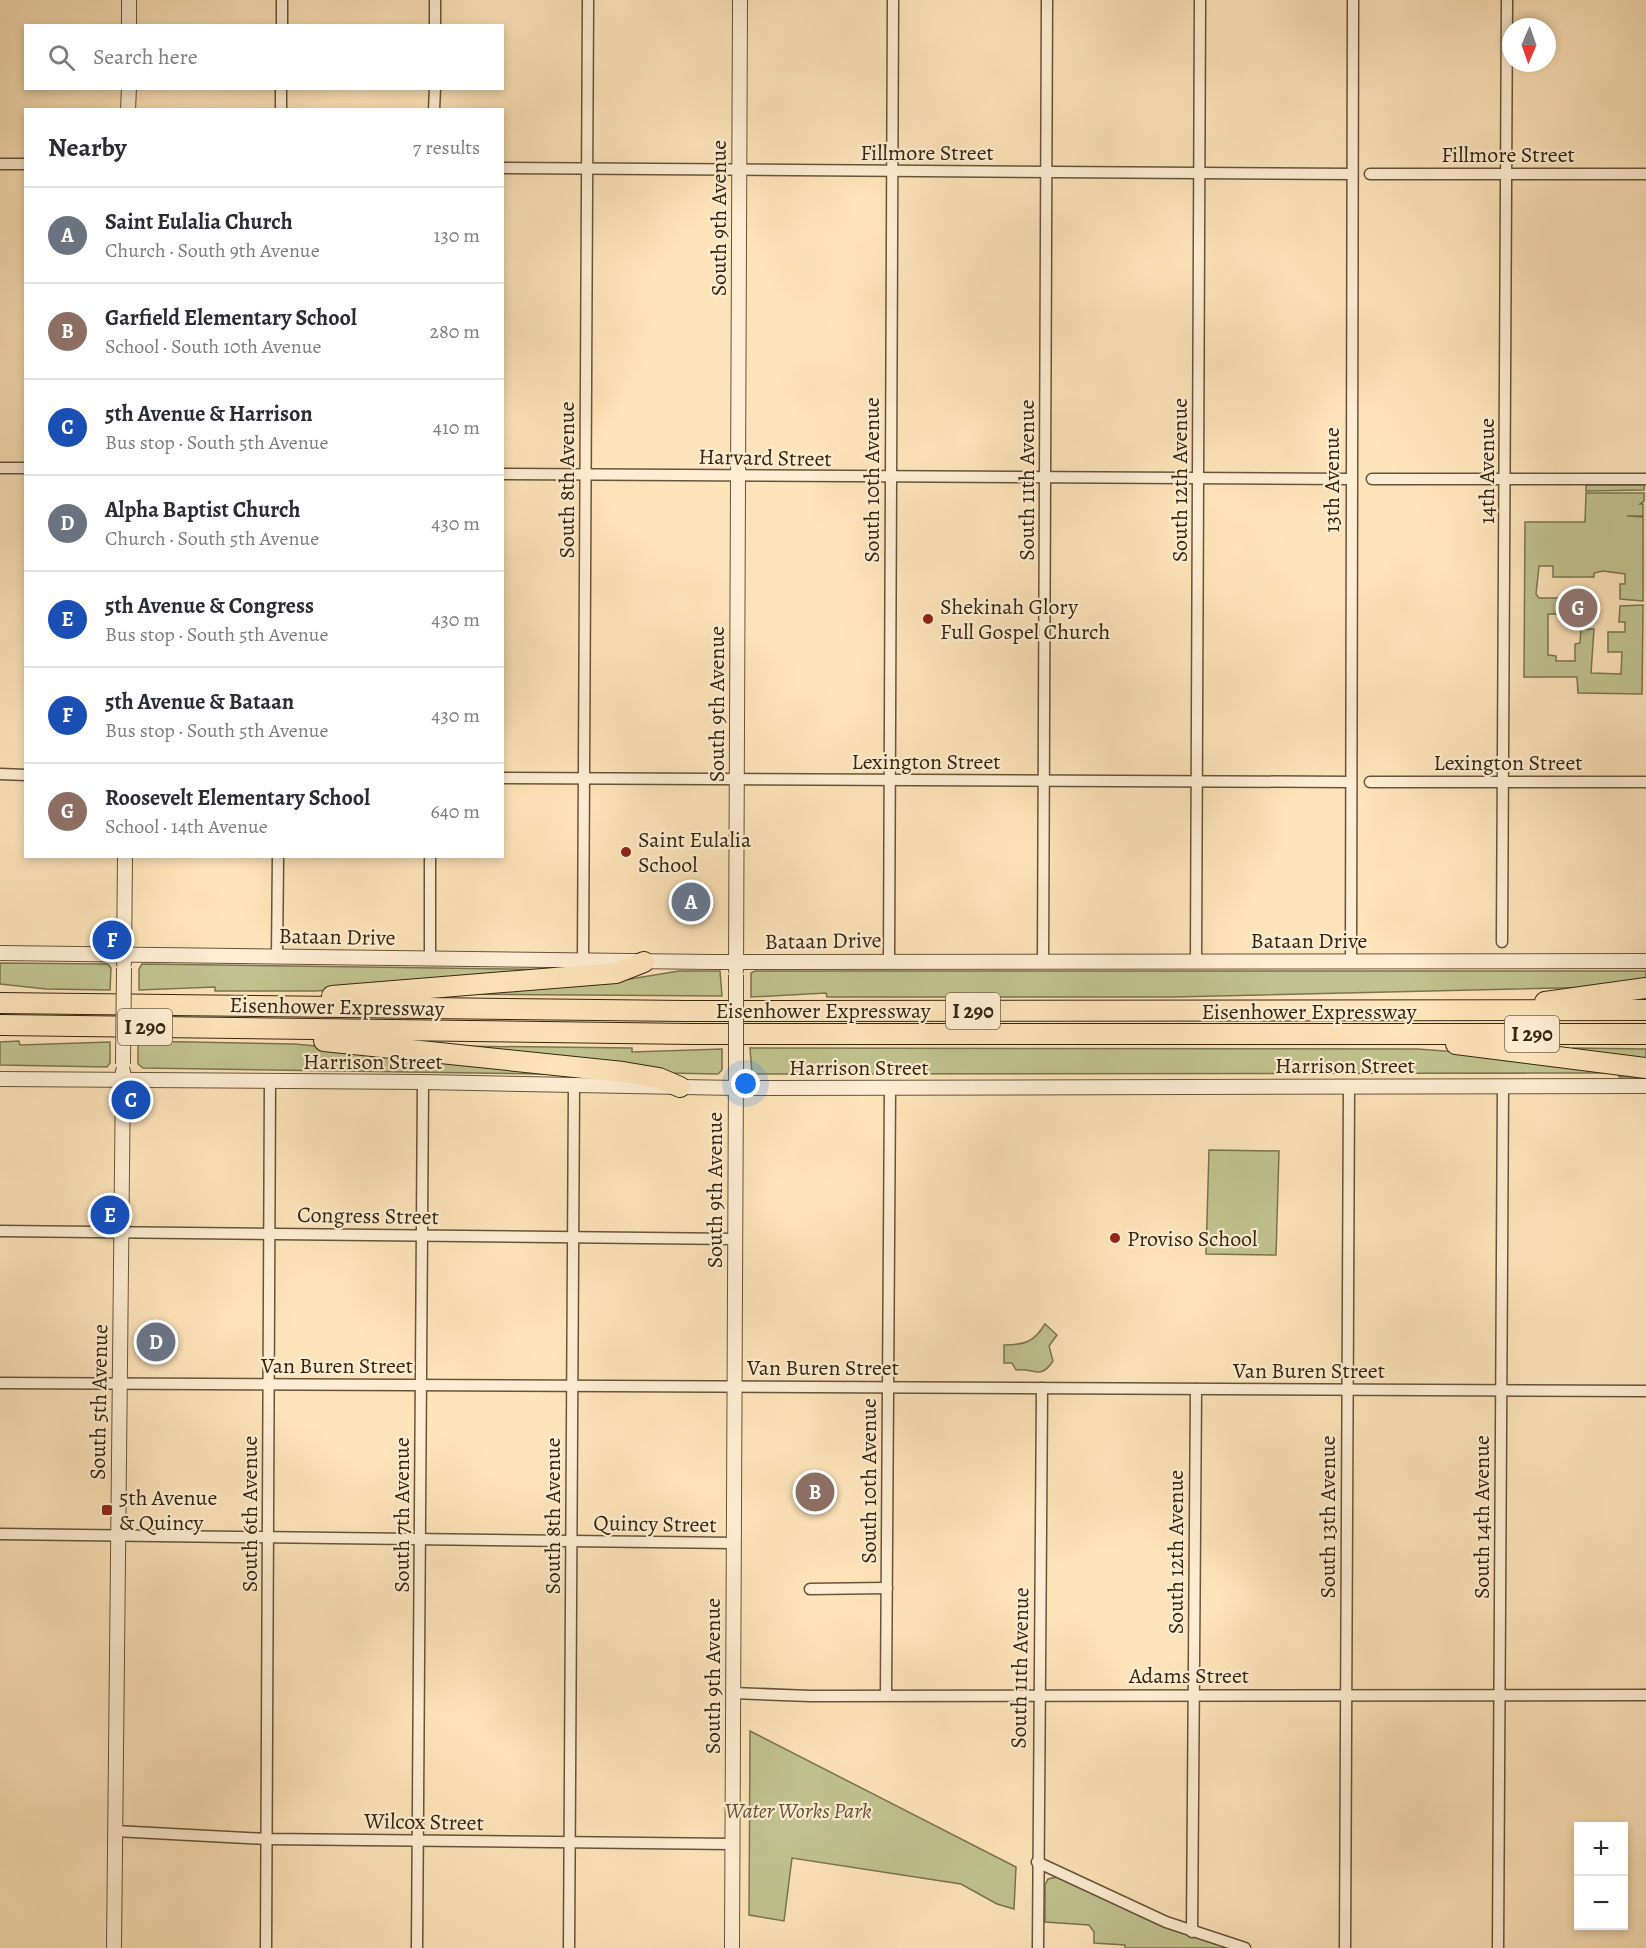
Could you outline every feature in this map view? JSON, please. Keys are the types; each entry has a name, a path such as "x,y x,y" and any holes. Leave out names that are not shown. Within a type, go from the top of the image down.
{"highway":[{"path":"299,1006 336,995 616,973 644,962"},
{"path":"1518,1011 1554,999 1646,988"},
{"path":"0,989 19,991 49,1003"},
{"name":"Eisenhower Expressway","path":"0,1003 686,1011 1646,1010"},
{"name":"Eisenhower Expressway","path":"2,1026 728,1034 1646,1034"},
{"path":"284,1030 331,1042 622,1072 659,1078 680,1087"},
{"path":"1419,1034 1462,1046 1646,1068"}],"street":[{"path":"129,0 129,24"},
{"path":"282,0 282,24"},
{"path":"435,0 435,24"},
{"name":"South 8th Avenue","path":"583,961 588,0"},
{"name":"South 9th Avenue","path":"732,1948 740,0"},
{"name":"South 10th Avenue","path":"889,960 893,0"},
{"name":"South 11th Avenue","path":"1043,961 1047,0"},
{"name":"South 12th Avenue","path":"1196,961 1200,0"},
{"name":"13th Avenue","path":"1351,961 1350,479 1353,0"},
{"name":"14th Avenue","path":"1502,942 1507,0"},
{"path":"128,108 129,90"},
{"path":"281,90 281,108"},
{"path":"434,108 435,90"},
{"path":"0,164 24,165"},
{"name":"Fillmore Street","path":"504,168 1352,174"},
{"name":"Fillmore Street","path":"1370,174 1646,174"},
{"path":"0,468 24,468"},
{"name":"Harvard Street","path":"504,474 1350,479"},
{"path":"1372,479 1646,479"},
{"path":"0,774 24,774"},
{"name":"Lexington Street","path":"504,778 736,781 1350,782"},
{"name":"Lexington Street","path":"1370,782 1646,782"},
{"name":"South 5th Avenue","path":"114,1948 125,858"},
{"path":"277,957 278,858"},
{"path":"430,858 430,959"},
{"name":"Bataan Drive","path":"0,954 124,962 277,957 644,962 736,969 889,960 1646,961"},
{"name":"Harrison Street","path":"0,1079 423,1082 736,1088 1646,1086"},
{"name":"South 6th Avenue","path":"266,1948 270,1081"},
{"name":"South 7th Avenue","path":"417,1948 423,1082"},
{"name":"South 8th Avenue","path":"569,1948 574,1085"},
{"name":"South 13th Avenue","path":"1345,1948 1348,1086"},
{"name":"South 14th Avenue","path":"1498,1948 1503,1086"},
{"name":"South 10th Avenue","path":"886,1695 890,1088"},
{"name":"Congress Street","path":"0,1231 735,1239"},
{"name":"Van Buren Street","path":"0,1383 1646,1391"},
{"name":"South 11th Avenue","path":"1038,1948 1042,1388"},
{"name":"South 12th Avenue","path":"1192,1932 1196,1389"},
{"name":"Quincy Street","path":"0,1534 734,1544"},
{"path":"810,1589 887,1588"},
{"name":"Adams Street","path":"733,1693 1646,1695"},
{"name":"Wilcox Street","path":"115,1831 267,1839 418,1840 570,1845 732,1844"},
{"path":"1037,1862 1126,1905 1192,1932 1245,1948"}],"green space":[{"path":"1586,485 1644,485 1644,490 1586,491"},
{"path":"1586,493 1644,493 1644,501 1640,504 1643,504 1643,516 1627,516 1643,517 1643,601 1620,599 1620,584 1625,584 1625,574 1603,571 1594,573 1594,577 1553,577 1553,566 1539,566 1536,594 1539,598 1561,598 1561,614 1548,614 1548,655 1556,656 1556,661 1575,661 1575,644 1580,643 1581,629 1594,629 1591,673 1621,674 1622,652 1608,652 1608,632 1625,632 1625,622 1619,622 1620,606 1643,605 1642,694 1578,693 1577,677 1524,677 1525,522 1585,522"},
{"path":"0,963 108,964 111,968 110,990 46,989 0,984"},
{"path":"142,964 589,971 316,991 215,991 215,987 139,990 139,969"},
{"path":"679,971 720,971 722,996 438,994 618,981"},
{"path":"755,971 1646,971 1646,984 1172,997 827,997 826,993 751,997 751,973"},
{"path":"19,1041 20,1045 110,1042 110,1063 107,1067 0,1065 0,1042"},
{"path":"138,1041 295,1044 613,1075 143,1068 138,1064"},
{"path":"452,1046 632,1048 632,1052 722,1049 722,1070 718,1074 667,1073"},
{"path":"750,1048 1418,1049 1482,1054 1617,1073 752,1074"},
{"path":"1573,1048 1646,1049 1646,1063 1573,1054"},
{"path":"1618,1073 1646,1077 1619,1077"},
{"path":"1209,1150 1279,1151 1276,1255 1206,1254"},
{"path":"1045,1324 1057,1335 1049,1346 1053,1361 1048,1367 1036,1372 1016,1370 1012,1363 1004,1363 1004,1345 1018,1344 1033,1339"},
{"name":"Water Works Park","path":"750,1731 1016,1867 1014,1909 997,1904 961,1884 792,1858 784,1921 749,1915"},
{"path":"1057,1877 1148,1919 1229,1948 1125,1948 1125,1945 1094,1943 1094,1932 1089,1925 1045,1922 1045,1885 1048,1879"}],"place":[{"name":"Roosevelt Elementary School","path":"1578,608"},
{"name":"Shekinah Glory Full Gospel Church","path":"928,619"},
{"name":"Saint Eulalia School","path":"626,852"},
{"name":"Saint Eulalia Church","path":"691,902"},
{"name":"5th Avenue & Bataan","path":"112,940"},
{"name":"5th Avenue & Harrison","path":"131,1100"},
{"name":"5th Avenue & Congress","path":"110,1215"},
{"name":"Proviso School","path":"1115,1238"},
{"name":"Alpha Baptist Church","path":"156,1342"},
{"name":"Garfield Elementary School","path":"815,1492"},
{"name":"5th Avenue & Quincy","path":"107,1510"}]}
